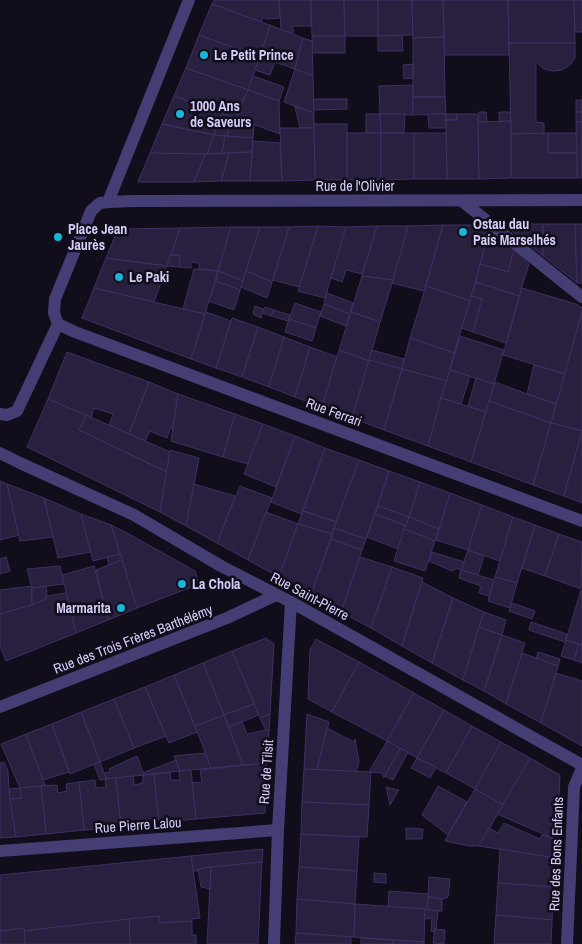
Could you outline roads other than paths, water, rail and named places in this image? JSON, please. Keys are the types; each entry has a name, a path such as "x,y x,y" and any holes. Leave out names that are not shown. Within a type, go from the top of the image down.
{"street":[{"path":"0,414 7,415 17,411 58,324 54,314 54,300 92,211 100,203 108,202 190,0"},
{"name":"Rue de l'Olivier","path":"108,202 582,200"},
{"path":"462,201 582,297"},
{"name":"Rue Ferrari","path":"58,324 582,520"},
{"name":"Rue Saint-Pierre","path":"0,453 134,515 221,566 291,602 582,766"},
{"name":"Rue des Trois Frères Barthélémy","path":"0,707 227,618 276,595"},
{"name":"Rue de Tilsit","path":"274,944 278,830 291,602"},
{"name":"Rue des Bons Enfants","path":"567,944 574,787 582,766"},
{"name":"Rue Pierre Lalou","path":"0,851 278,830"}],"place":[{"name":"Le Petit Prince","path":"204,55"},
{"name":"1000 Ans de Saveurs","path":"180,114"},
{"name":"Ostau dau País Marselhés","path":"463,232"},
{"name":"Place Jean Jaurès","path":"58,237"},
{"name":"Le Paki","path":"119,277"},
{"name":"La Chola","path":"182,584"},
{"name":"Marmarita","path":"121,608"}]}
